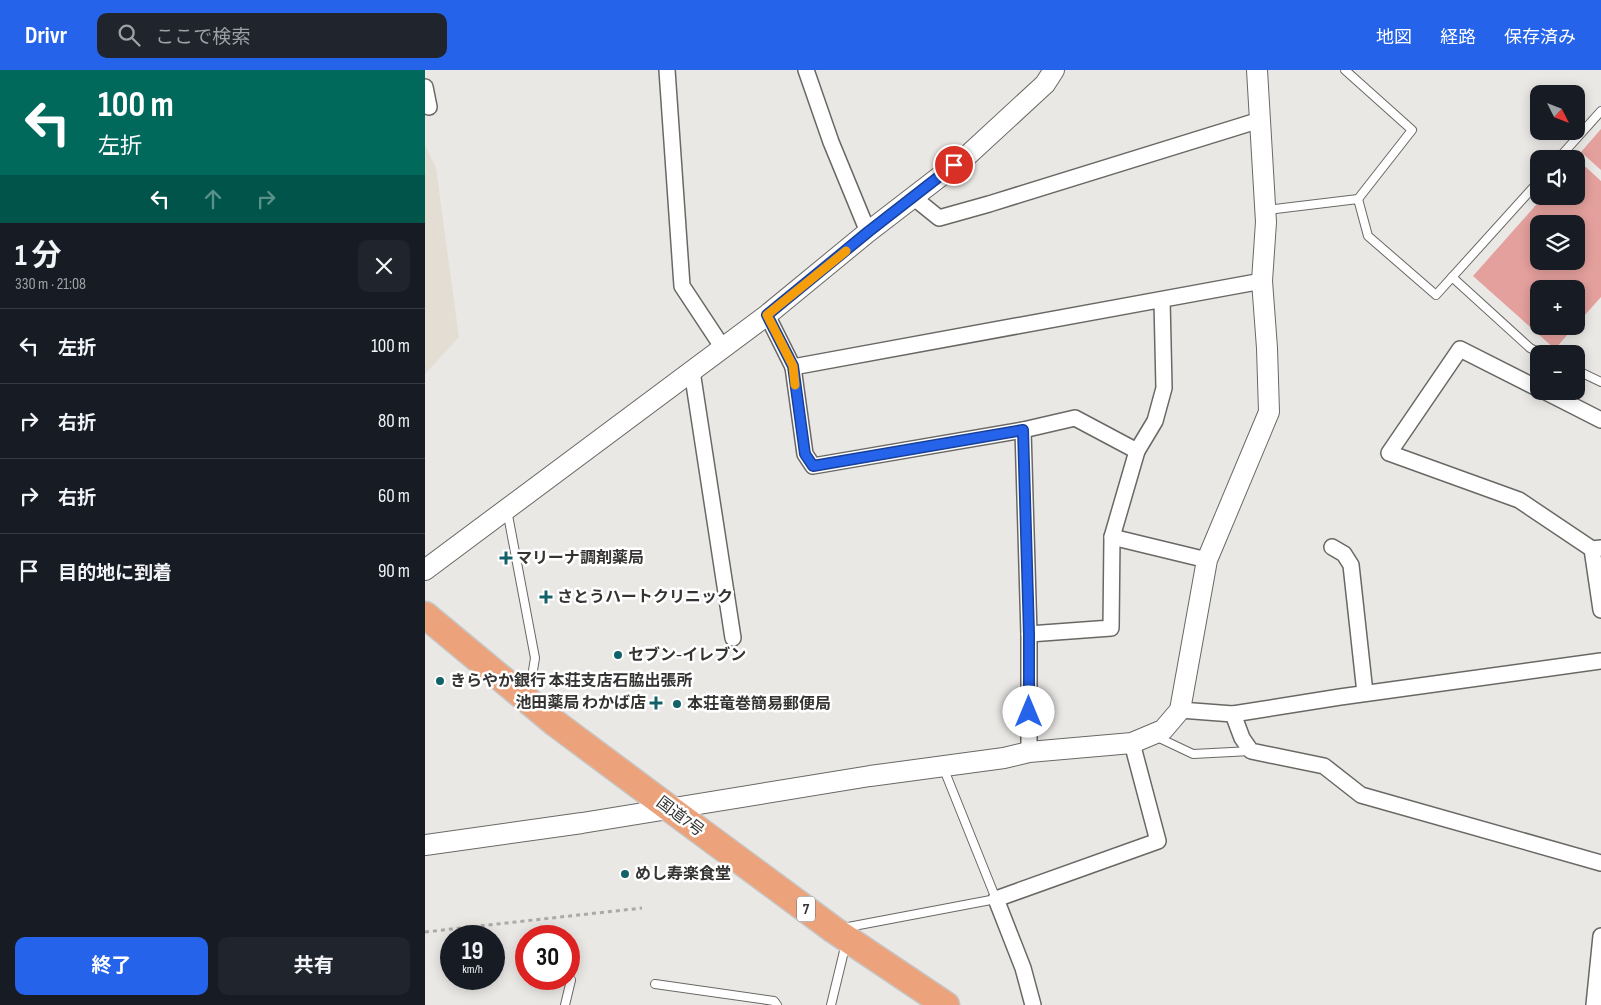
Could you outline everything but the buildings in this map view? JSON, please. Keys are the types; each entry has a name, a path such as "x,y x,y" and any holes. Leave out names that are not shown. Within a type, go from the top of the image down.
{"highway":[{"name":"国道7号","path":"425,615 555,723 840,934 946,1005"}],"street":[{"path":"667,70 682,286 723,348"},
{"path":"806,70 831,142 868,232"},
{"path":"425,570 767,315 868,232 968,155 1045,84 1054,70"},
{"path":"425,845 522,832 870,776 1004,758 1029,752 1132,743 1163,730 1180,710 1207,560 1269,412 1262,281 1265,210 1257,70"},
{"path":"425,87 429,107"},
{"path":"913,198 939,218 1260,120"},
{"path":"793,366 1262,281"},
{"path":"1029,634 1111,628 1112,537 1137,451 1155,421 1164,388 1161,300"},
{"path":"767,315 793,366 805,454 813,466 1023,430 1075,418 1137,451"},
{"path":"1530,384 1460,349 1389,453 1519,500 1596,548 1601,610"},
{"path":"692,371 733,638"},
{"path":"1562,400 1601,420"},
{"path":"1023,430 1029,634 1029,752"},
{"path":"1112,537 1207,560"},
{"path":"1332,548 1344,554 1351,565 1365,693"},
{"path":"1180,710 1233,714 1365,693 1601,661"},
{"path":"1233,714 1242,738 1251,751 1324,766 1361,794 1601,863"},
{"path":"1033,1005 1023,968 996,899 1158,840 1132,743"},
{"path":"1594,1005 1601,936"}],"lane":[{"path":"1265,210 1358,199 1412,130 1345,70"},
{"path":"1566,150 1601,112"},
{"path":"1358,199 1368,236 1436,295 1530,191"},
{"path":"1452,276 1530,348"},
{"path":"1585,374 1601,382"},
{"path":"507,510 535,658 528,700"},
{"path":"1152,734 1193,754 1251,751"},
{"path":"831,1005 840,934 996,899 943,766"},
{"path":"655,984 774,1001 777,1005"},
{"path":"565,1005 569,990"}],"path":[{"path":"425,932 642,908"}],"shaded area":[{"path":"1601,129 1601,170 1585,156 1585,150 1583,150"},
{"path":"425,145 436,168 459,337 425,374"},
{"path":"1585,166 1601,181 1601,297 1585,315 1585,280 1530,280 1530,327 1473,276 1536,205 1585,205"},
{"path":"1539,335 1567,335 1558,345 1551,345"}],"slow traffic":[{"path":"795,385 793,366 767,315 846,251"}],"place":[{"name":"マリーナ調剤薬局","path":"506,558"},
{"name":"さとうハートクリニック","path":"546,597"},
{"name":"セブン-イレブン","path":"618,655"},
{"name":"きらやか銀行 本荘支店石脇出張所","path":"440,681"},
{"name":"池田薬局 わかば店","path":"656,703"},
{"name":"本荘竜巻簡易郵便局","path":"677,704"},
{"name":"めし寿楽食堂","path":"625,874"}],"route":[{"path":"954,165 868,232 767,315 793,366 805,454 813,466 1023,430 1029,634 1029,712"}]}
